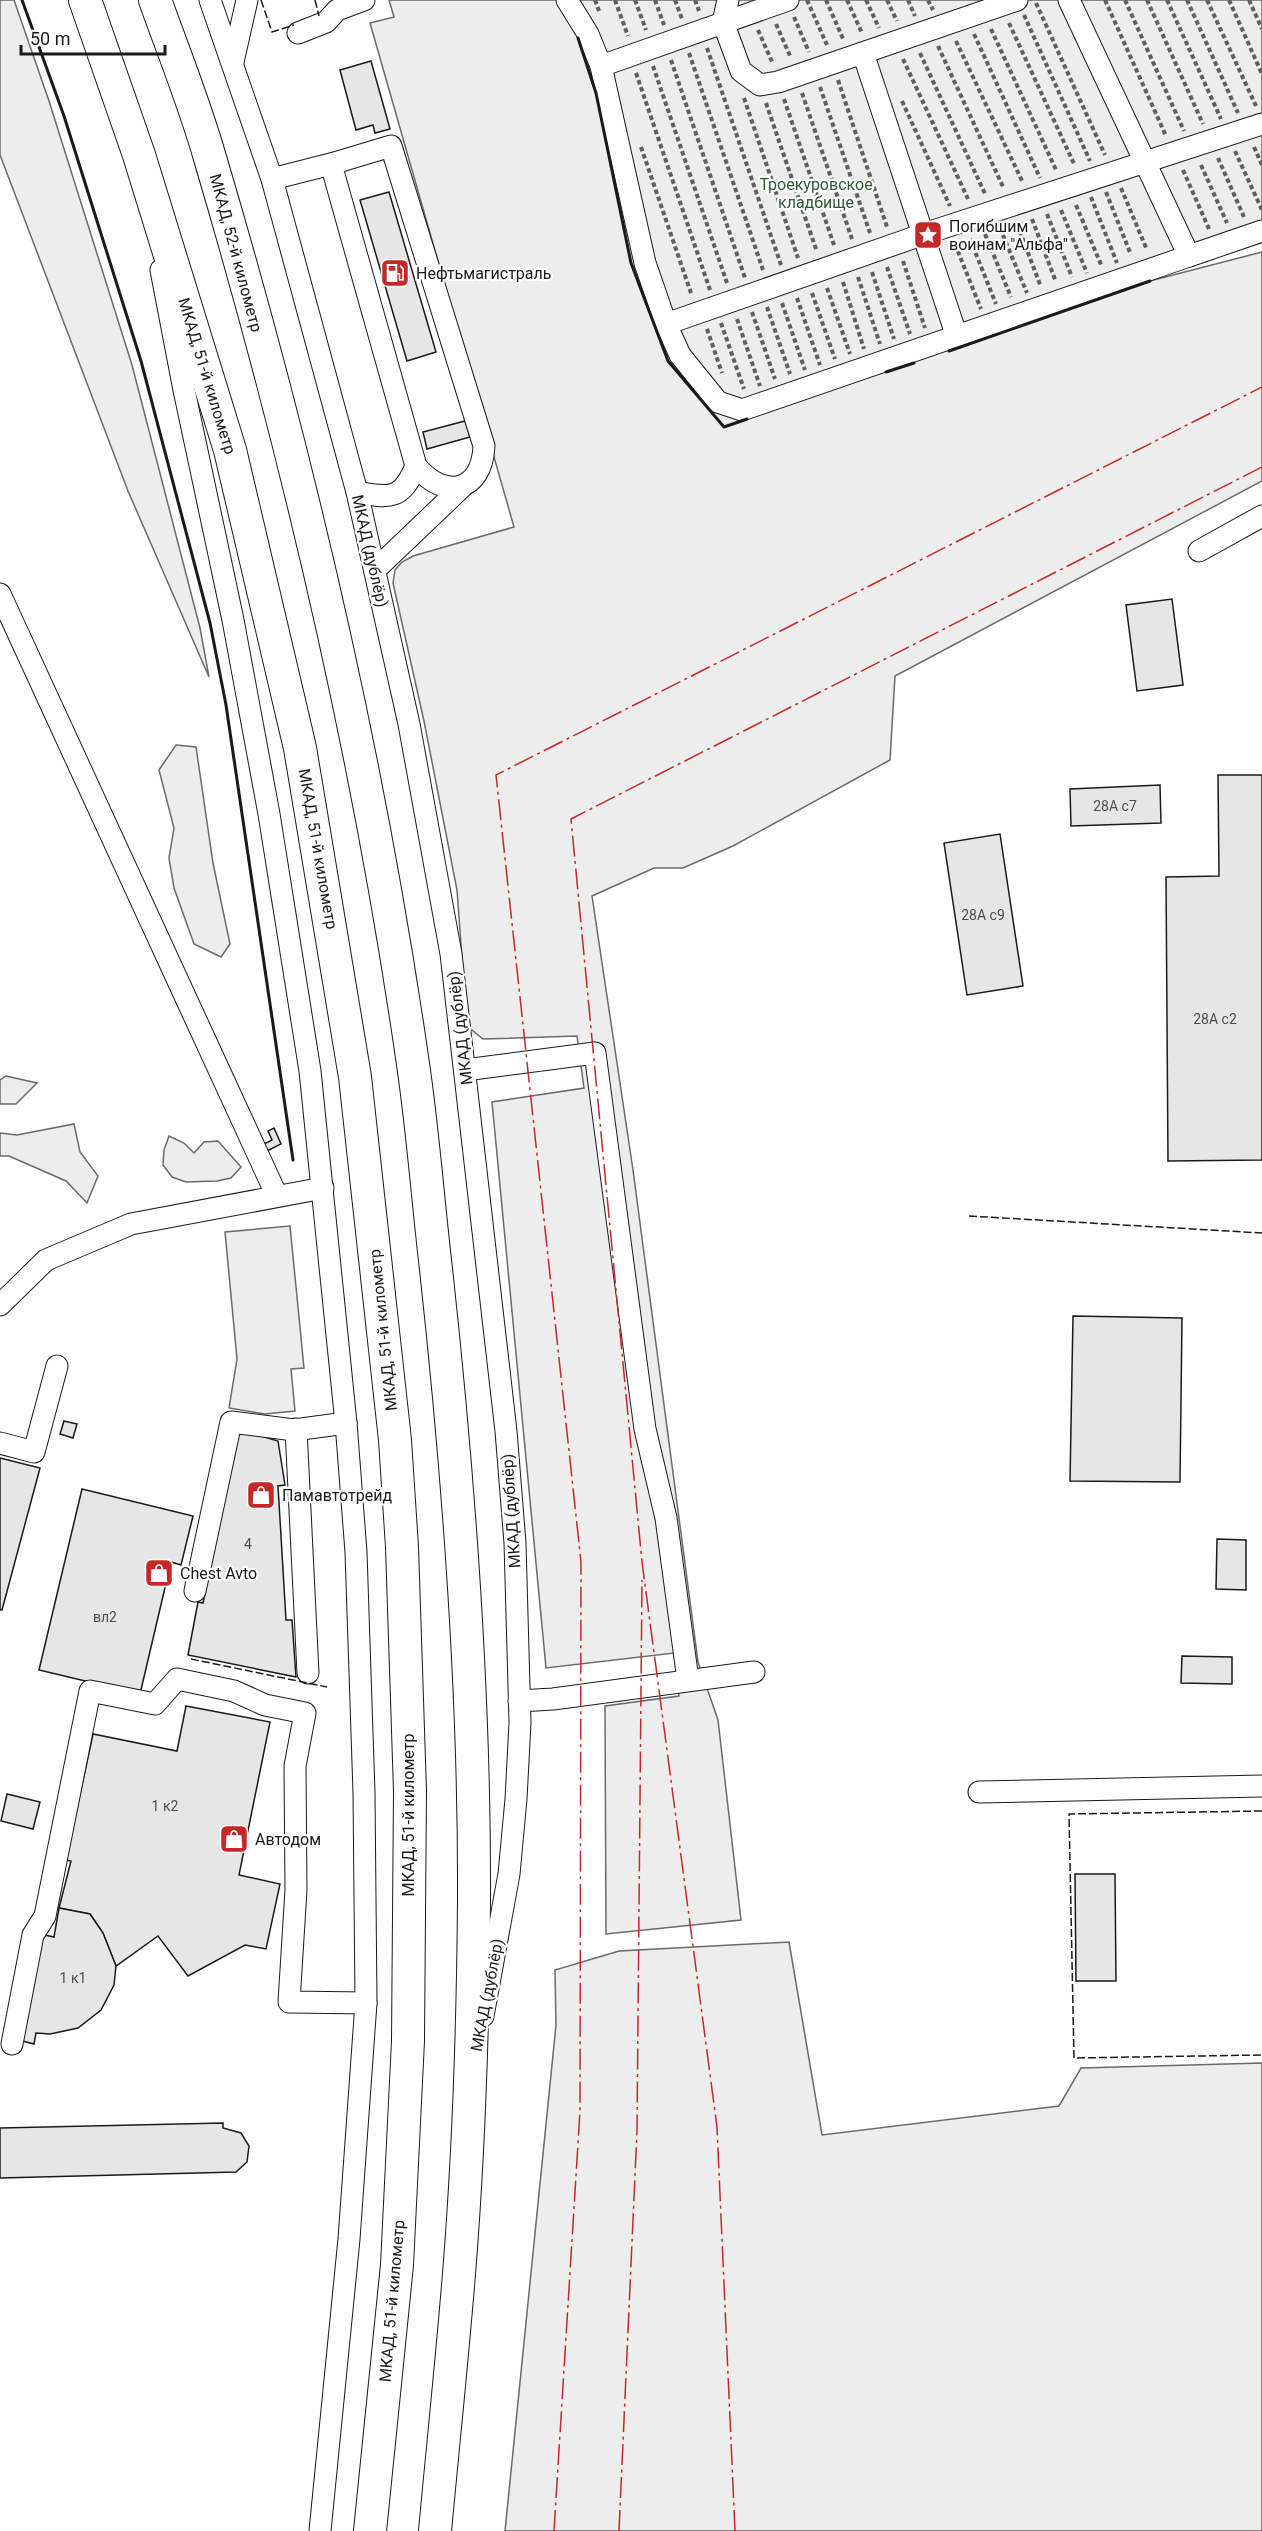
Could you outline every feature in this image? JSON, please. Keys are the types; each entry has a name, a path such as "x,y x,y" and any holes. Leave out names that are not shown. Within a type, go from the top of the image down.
{"highway":[{"path":"85,0 139,155"},
{"name":"МКАД, 52-й километр","path":"155,0 209,153 306,510 355,733 397,960 414,1073 454,1429 462,1546 472,1785 474,1899 470,2081"},
{"name":"МКАД, 51-й километр","path":"139,155 230,450 300,748 355,1077 395,1440 402,1548 410,1791 408,2041 397,2265 370,2531"},
{"path":"435,2531 460,2269 470,2081"}],"street":[{"name":"МКАД (дублёр)","path":"210,0 272,179 357,492 409,724 452,954 506,1431 515,1544 519,1701 516,1799 509,1874 470,2081"},
{"path":"233,62 247,0"},
{"path":"298,33 326,22 337,10 364,0"},
{"path":"567,0 588,34 601,66 645,263 666,324 680,355 718,402 833,379 1241,238"},
{"path":"728,0 723,22 741,71 880,47 924,234 957,337"},
{"path":"1069,0 1189,256"},
{"path":"601,66 772,4"},
{"path":"666,324 924,234 1146,163 1215,138"},
{"path":"272,179 391,146 484,446 483,462 475,477 375,570"},
{"path":"139,155 184,390 233,620 267,802 309,1071 346,1424 356,1552 364,1793 366,2003 349,2239 320,2531"},
{"path":"331,164 416,466 425,478 441,487 462,487"},
{"path":"357,492 378,496 395,494 408,485 416,466"},
{"path":"1199,551 1262,516"},
{"path":"0,594 277,1196"},
{"path":"465,1070 595,1053 645,1429 666,1518 688,1680"},
{"path":"0,1305 46,1260 131,1224 322,1188"},
{"path":"0,1443 34,1452 57,1366"},
{"path":"195,1591 231,1422 296,1429 346,1424"},
{"path":"296,1429 308,1673"},
{"path":"519,1701 553,1699 754,1672"},
{"path":"12,2044 33,1935 45,1916 90,1691 155,1704 177,1679 234,1691 265,1705 305,1713 295,1766 297,1890 289,2002 366,2003"},
{"path":"979,1792 1262,1786"}],"path":[{"path":"615,0 660,44 801,277 833,379"},
{"path":"635,0 801,277 833,379"},
{"path":"655,0 660,44 801,277 833,379"},
{"path":"807,0 880,47 1037,198 1071,297"},
{"path":"826,0 880,47 1037,198 1071,297"},
{"path":"847,0 880,47 1037,198 1071,297"},
{"path":"866,0 880,47 1037,198 1071,297"},
{"path":"1035,0 1037,198 1071,297"},
{"path":"1106,0 1215,138"},
{"path":"1125,0 1262,210"},
{"path":"1147,0 1215,138"},
{"path":"1167,0 1215,138 1241,238"},
{"path":"1187,0 1215,138 1241,238"},
{"path":"1207,0 1215,138 1241,238"},
{"path":"1228,0 1262,74"},
{"path":"1249,0 1262,29"},
{"path":"772,4 880,47 1037,198 1071,297"},
{"path":"772,4 880,47 1037,198 1071,297"},
{"path":"772,4 880,47 1037,198 1071,297"},
{"path":"660,44 801,277 833,379"},
{"path":"660,44 801,277 833,379"},
{"path":"880,47 1037,198 1071,297"},
{"path":"833,379 801,277 880,47"},
{"path":"833,379 801,277 880,47"},
{"path":"833,379 801,277 880,47"},
{"path":"833,379 801,277 880,47"},
{"path":"833,379 801,277 880,47"},
{"path":"741,71 737,78 833,379"},
{"path":"901,100 1037,198 1071,297"},
{"path":"638,138 801,277 833,379"},
{"path":"1037,198 1071,297"},
{"path":"1037,198 1071,297"},
{"path":"801,277 833,379"},
{"path":"801,277 833,379"}],"shaded area":[{"path":"0,0 14,0 49,101 132,365 200,628 209,677 128,491 0,155"},
{"path":"389,0 1262,0 1262,239 1146,282 1262,252 1262,481 895,676 890,760 733,846 683,868 654,868 592,896 633,1170 698,1662 718,1720 741,1920 606,1934 605,1706 679,1696 674,1653 546,1668 492,1102 584,1088 577,1036 483,1039 467,1026 457,890 424,721 393,583 395,570 402,562 413,556 514,527 370,23 394,17"},
{"path":"176,745 196,747 213,863 230,944 221,957 194,944 174,888 169,858 174,828 159,770"},
{"path":"6,1076 37,1083 16,1104 0,1104 0,1080"},
{"path":"74,1124 80,1152 98,1176 87,1203 66,1181 9,1156 0,1156 0,1133 17,1135"},
{"path":"169,1136 184,1143 194,1153 204,1142 218,1141 241,1167 231,1178 217,1181 186,1182 172,1177 163,1165 164,1150"},
{"path":"290,1226 304,1368 291,1369 295,1411 265,1414 229,1408 237,1359 225,1232"},
{"path":"789,1942 822,2135 1059,2106 1081,2068 1262,2063 1262,2531 505,2531 556,2025 555,1970 619,1951"}],"building":[{"path":"371,61 390,129 375,133 373,125 356,130 340,70"},
{"path":"389,192 436,352 407,361 360,200"},
{"path":"465,421 470,437 427,449 423,432"},
{"path":"1172,599 1183,685 1137,691 1126,605"},
{"path":"1218,775 1262,775 1262,1160 1168,1161 1166,877 1219,876"},
{"path":"1160,785 1161,823 1071,826 1070,789"},
{"path":"1000,834 1023,986 967,995 944,843"},
{"path":"274,1128 281,1144 267,1151 264,1144 272,1140 268,1131"},
{"path":"1073,1316 1182,1318 1180,1482 1070,1481"},
{"path":"64,1421 77,1424 73,1438 60,1434"},
{"path":"237,1429 278,1441 285,1485 278,1486 286,1620 292,1620 296,1677 188,1655 198,1602 203,1603"},
{"path":"0,1458 40,1468 2,1610 0,1610"},
{"path":"82,1489 193,1516 181,1565 171,1562 140,1694 39,1670"},
{"path":"1217,1539 1246,1540 1246,1590 1216,1589"},
{"path":"1182,1656 1232,1657 1232,1684 1181,1683"},
{"path":"186,1706 270,1722 239,1875 280,1884 266,1949 245,1945 188,1976 158,1936 116,1966 103,1933 90,1914 59,1908 71,1861 66,1860 93,1734 177,1751"},
{"path":"7,1794 40,1802 33,1829 1,1821"},
{"path":"1075,1874 1115,1874 1116,1981 1076,1981"},
{"path":"59,1908 90,1914 103,1933 116,1966 114,1985 101,2010 78,2028 50,2034 36,2033 34,2044 18,2040 40,1934 54,1937"},
{"path":"223,2123 223,2128 241,2133 249,2146 247,2162 236,2172 0,2178 0,2128"}],"fence":[{"path":"261,0 272,32 294,25"},
{"path":"315,0 319,16"},
{"path":"969,1216 1262,1233"},
{"path":"191,1659 327,1687"},
{"path":"1262,1811 1069,1814 1074,2058 1262,2055"}],"wall":[{"path":"22,0 64,116 141,361 210,623 226,705 293,1160"},
{"path":"578,38 596,93 631,263 668,361 724,427 747,419"},
{"path":"949,351 1150,281"},
{"path":"886,372 914,363"}],"power":[{"path":"554,2531 580,2111 581,1562 496,775 1262,387"},
{"path":"735,2531 717,2127 642,1562 571,819 1262,467"},
{"path":"619,2531 637,2131 642,1580"}],"place":[{"name":"Погибшим воинам \"Альфа\"","path":"928,235"},
{"name":"Нефтьмагистраль","path":"395,273"},
{"name":"Памавтотрейд","path":"261,1495"},
{"name":"Chest Avto","path":"159,1573"},
{"name":"Автодом","path":"234,1839"}],"park label":[{"name":"Троекуровское кладбище","path":"816,193"}]}
